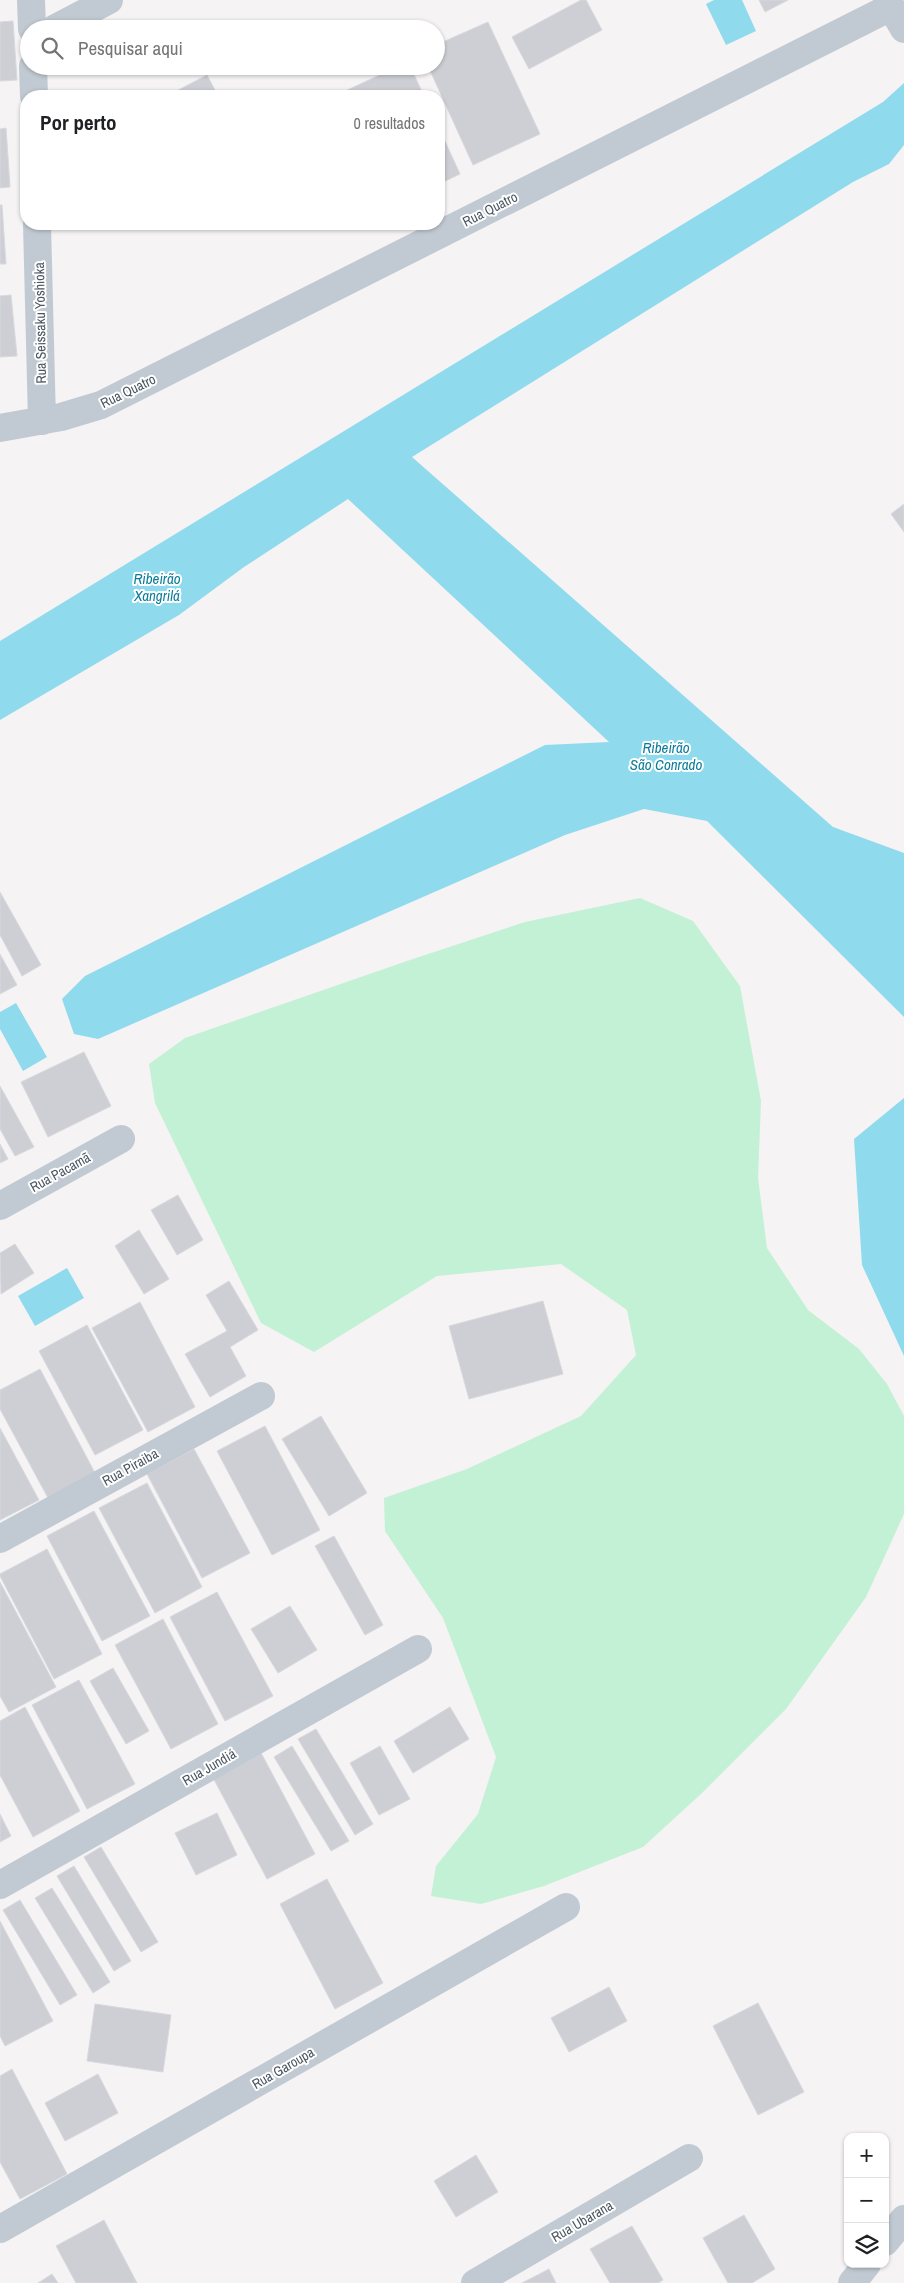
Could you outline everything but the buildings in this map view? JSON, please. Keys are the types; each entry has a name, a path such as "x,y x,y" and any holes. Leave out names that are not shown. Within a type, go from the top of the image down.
{"street":[{"path":"31,0 32,20"},
{"path":"71,20 109,0"},
{"name":"Rua Quatro","path":"0,428 42,421 101,405 894,12"},
{"path":"33,75 34,90"},
{"name":"Rua Seissaku Yoshioka","path":"37,230 42,421"},
{"name":"Rua Pacamã","path":"0,1206 121,1138"},
{"name":"Rua Piraiba","path":"0,1539 261,1396"},
{"name":"Rua Jundiá","path":"0,1885 418,1649"},
{"name":"Rua Garoupa","path":"0,2229 566,1907"},
{"name":"Rua Ubarana","path":"475,2283 689,2158"},
{"path":"889,2237 904,2219"},
{"path":"852,2283 865,2268"}],"green space":[{"path":"640,898 693,921 740,986 761,1101 758,1178 767,1248 808,1310 859,1349 887,1384 904,1416 904,1514 866,1597 786,1709 702,1793 643,1847 544,1886 481,1904 431,1896 436,1866 478,1814 496,1757 443,1618 385,1531 384,1498 467,1469 581,1416 636,1355 627,1310 561,1264 437,1276 314,1352 261,1323 155,1103 149,1064 185,1038 410,960 525,922"}],"water":[{"path":"714,0 742,0 756,31 726,45 706,4"},
{"name":"Ribeirão São Conrado","path":"904,83 904,145 889,164 853,182 412,457 833,827 904,853 904,1017 707,821 644,809 565,835 98,1039 74,1034 62,999 85,976 545,745 609,742 348,499 244,567 179,615 0,720 0,641 883,102"},
{"path":"16,1003 47,1057 23,1071 0,1029 0,1012"},
{"path":"904,1098 904,1356 862,1265 854,1139"},
{"path":"67,1268 84,1298 35,1326 18,1296"}],"water label":[{"name":"Ribeirão Xangrilá","path":"157,586"}]}
